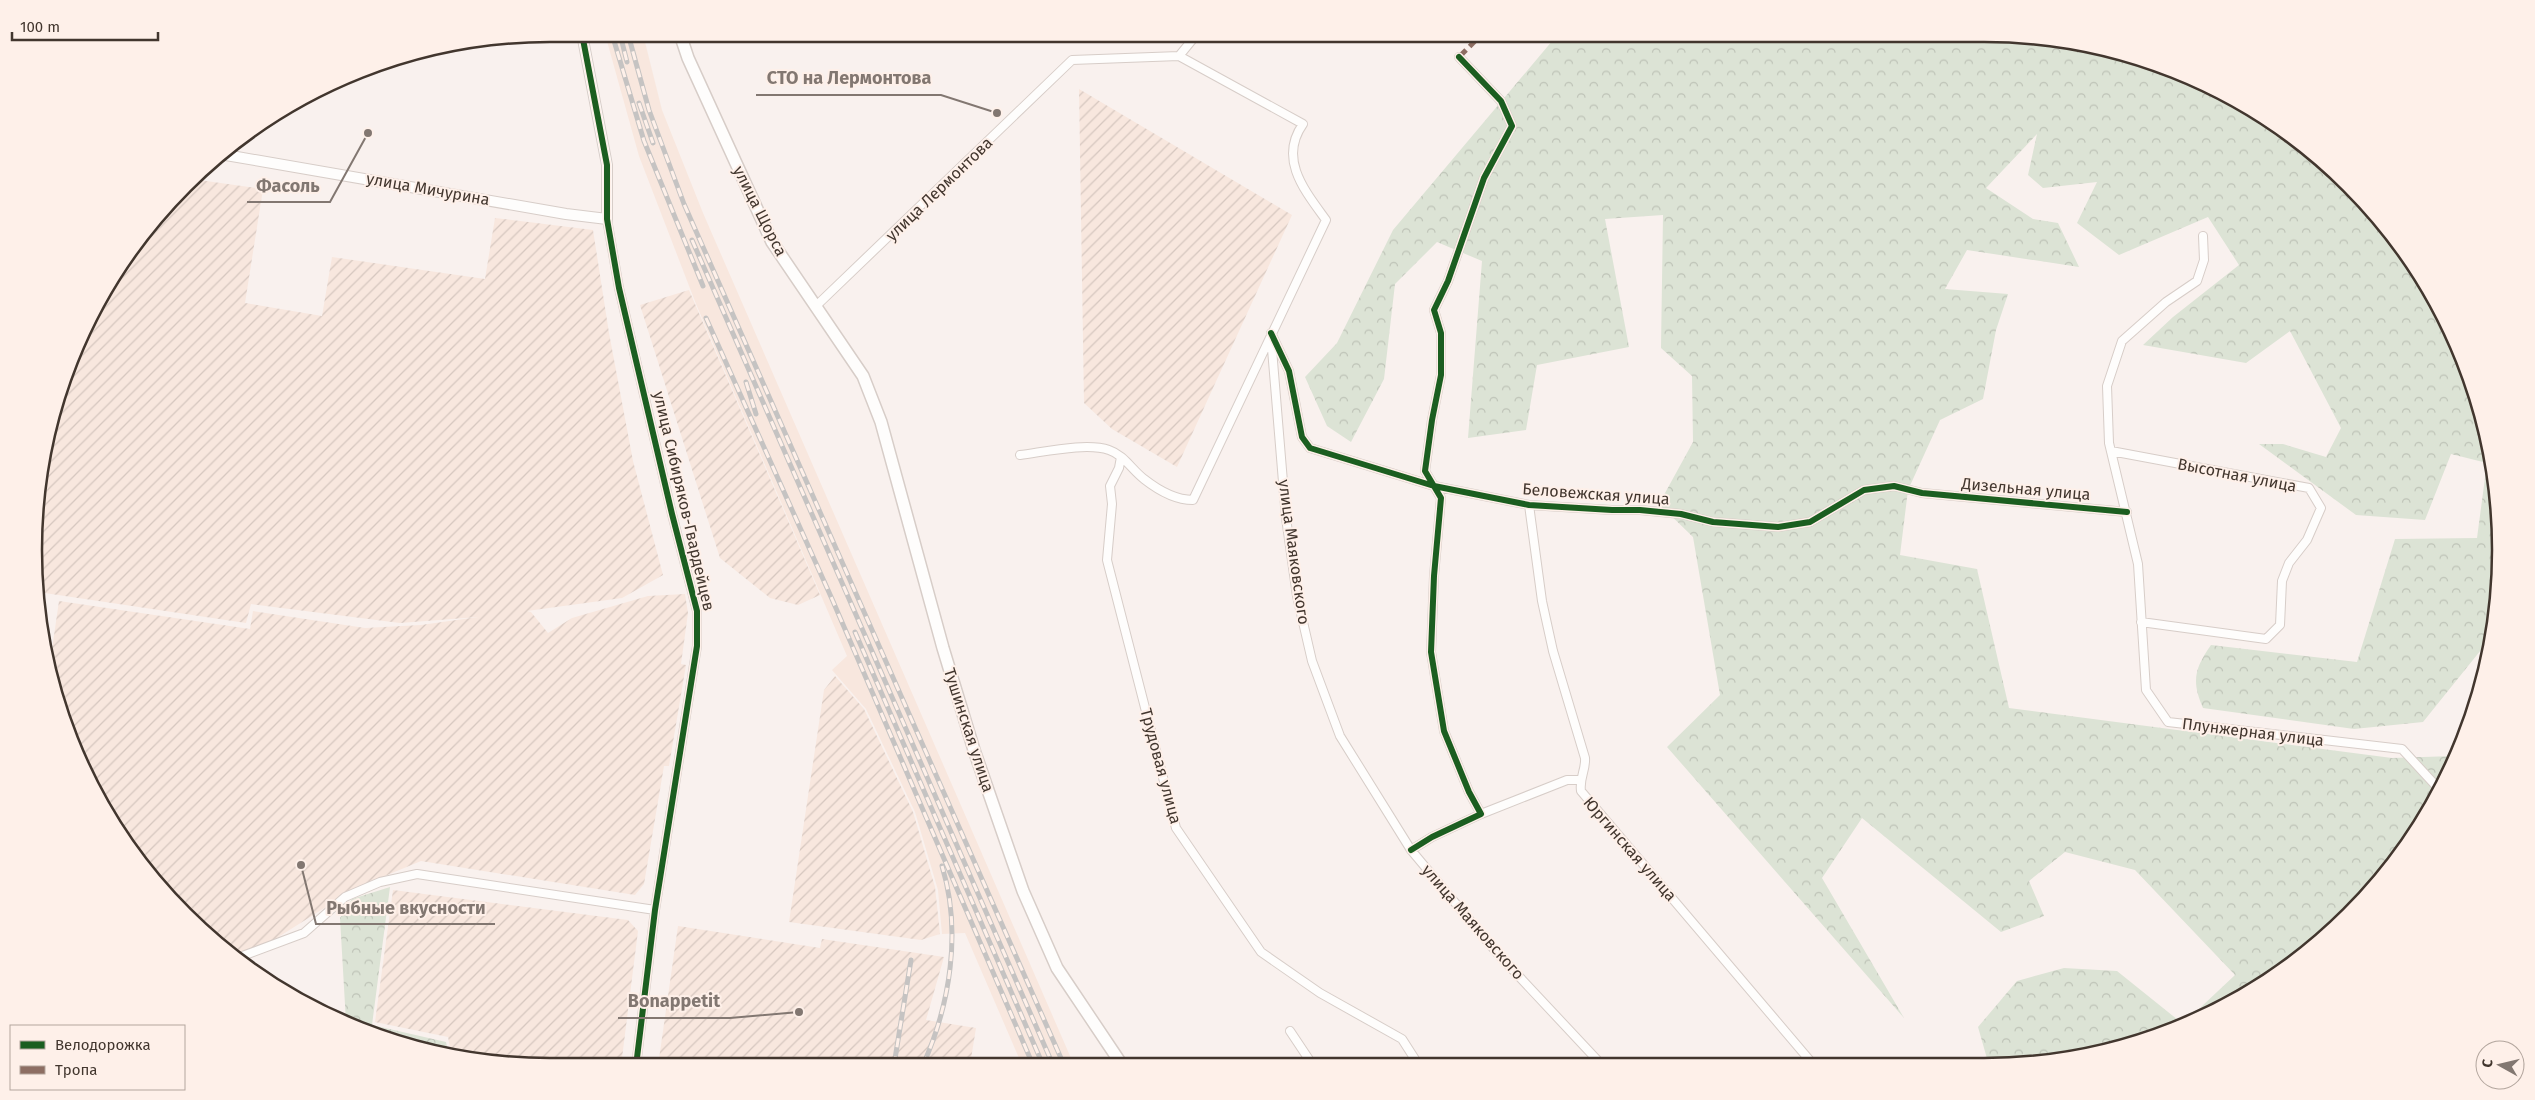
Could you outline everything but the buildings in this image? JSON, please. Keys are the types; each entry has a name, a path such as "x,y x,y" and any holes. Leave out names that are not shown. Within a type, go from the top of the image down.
{"main road":[{"name":"улица Щорса","path":"683,42 688,58 772,242 863,376"},
{"name":"Тушинская улица","path":"863,376 881,422 943,648 974,750 1024,891 1057,968 1118,1058"}],"street":[{"name":"улица Сибиряков-Гвардейцев","path":"584,42 607,165 607,219 620,288 672,514 697,611 697,646 655,910 637,1058"},
{"path":"1020,455 1097,447 1110,450 1121,457 1144,479 1183,500 1193,500 1326,220 1300,182 1294,165 1295,135 1303,124 1179,56 1190,42"},
{"name":"улица Лермонтова","path":"815,307 1072,60 1179,56"},
{"path":"1459,57 1501,102 1512,126 1484,178 1448,281 1434,310 1441,333 1441,375 1425,471 1441,498 1434,576 1431,652 1444,731 1469,792 1481,814"},
{"name":"улица Мичурина","path":"230,156 607,219"},
{"name":"Плунжерная улица","path":"2203,236 2204,260 2197,281 2166,302 2122,341 2107,386 2110,451 2127,512 2138,564 2146,690 2168,722 2402,749 2435,784"},
{"name":"Беловежская улица","path":"1271,333 1289,371 1302,437 1310,448 1434,486 1529,505 1681,514"},
{"name":"улица Маяковского","path":"1271,333 1286,518 1296,596 1312,661 1340,736 1411,850 1498,954 1595,1058"},
{"name":"Высотная улица","path":"2110,451 2309,488 2321,508 2307,540 2289,563 2282,581 2280,625 2266,639 2141,622"},
{"name":"Трудовая улица","path":"1121,457 1119,468 1110,486 1112,504 1107,560 1176,828 1261,952 1320,993 1402,1040 1414,1058"},
{"name":"Дизельная улица","path":"1681,514 1713,522 1778,527 1810,522 1864,490 1894,486 1922,494 2127,512"},
{"name":"Юргинская улица","path":"1529,505 1542,601 1553,651 1585,758 1586,768 1580,780 1581,791 1809,1058"},
{"path":"1411,850 1432,837 1481,814 1567,780 1580,780"},
{"path":"244,955 304,933 345,897 380,882 417,874 655,910"},
{"path":"1290,1031 1308,1058"}],"shaded area":[{"path":"607,42 645,42 662,110 703,213 1071,1058 1019,1058 965,933 942,934 938,890 915,812 866,709 832,670 847,656 696,304 639,156"},
{"path":"1079,89 1292,215 1177,467 1112,429 1084,403"},
{"path":"202,180 263,189 245,303 322,316 332,257 485,279 495,218 593,230 609,333 633,461 663,575 622,598 527,611 531,612 548,633 572,618 648,596 685,594 688,613 681,664 686,665 669,766 664,766 644,884 635,895 421,861 356,888 272,941 240,952 215,932 168,885 147,859 110,804 81,744 69,713 60,681 52,649 59,601 250,629 253,611 365,628 421,625 478,617 400,623 251,604 246,623 45,593 42,550 47,484 52,451 69,387 81,356 110,296 147,241 168,215"},
{"path":"689,290 820,595 798,605 770,598 720,558 640,305"},
{"path":"835,676 864,709 913,812 935,887 940,934 921,940 789,922 824,690"},
{"path":"393,890 628,920 638,931 622,1058 550,1058 484,1053 450,1048 448,1037 375,1022"},
{"path":"678,926 820,948 822,939 944,957 926,1020 976,1028 971,1058 659,1058"}],"green space":[{"path":"1551,42 1985,42 2051,47 2084,52 2148,69 2179,81 2239,110 2294,147 2320,168 2367,215 2407,268 2425,296 2454,356 2466,387 2485,462 2451,454 2425,520 2356,515 2259,444 2283,444 2326,457 2341,428 2290,331 2246,363 2143,345 2173,317 2239,265 2208,217 2119,255 2077,223 2097,182 2043,188 2028,175 2037,134 1986,188 2033,219 2058,223 2079,267 1967,250 1945,289 2008,294 1996,330 1983,399 1940,420 1908,490 1900,555 1977,569 2009,708 2392,758 2448,756 2425,804 2388,859 2367,885 2320,932 2294,953 2239,990 2197,1010 2235,975 2135,870 2065,852 2029,881 2044,916 2001,932 1862,818 1822,878 1904,1018 1667,747 1720,695 1693,537 1659,504 1693,442 1692,376 1661,348 1663,215 1605,219 1629,347 1537,365 1526,430 1468,438 1482,261 1437,242 1395,284 1384,379 1351,442 1327,426 1305,377 1337,343 1393,230"},
{"path":"2486,471 2491,517 2492,550 2491,583 2483,647 2423,722 2354,729 2203,708 2197,690 2196,675 2201,661 2211,645 2357,662 2395,539 2477,538"},
{"path":"390,887 372,1025 446,1042 447,1047 387,1031 356,1019 346,1014 340,918 352,899"},
{"path":"2064,968 2117,971 2177,1020 2148,1031 2084,1048 2051,1053 1987,1058 1978,1027 2017,981"}],"railway":[{"path":"614,42 644,141 703,286"},
{"path":"622,42 627,62"},
{"path":"630,42 649,110 684,204 1061,1058"},
{"path":"639,103 653,143"},
{"path":"692,240 1050,1058"},
{"path":"706,318 832,599 1030,1058"},
{"path":"746,382 756,414"},
{"path":"855,632 1040,1058"},
{"path":"926,1058 940,1018 950,967 952,942 951,916 942,866"},
{"path":"895,1058 911,960"}],"marked path":[{"path":"1459,57 1474,42"}],"cycle path":[{"path":"584,42 607,165 607,219 619,288 672,514 697,611 697,646 655,910 637,1058"},
{"path":"1411,850 1432,837 1481,814 1469,792 1444,731 1431,652 1434,576 1441,498 1425,471 1441,375 1441,333 1434,310 1448,281 1484,178 1512,126 1501,101 1459,57"},
{"path":"1271,333 1289,371 1302,437 1310,448 1434,486 1529,505 1640,510 1681,514 1713,522 1778,527 1810,522 1864,490 1894,486 1922,493 2127,512"}],"place":[{"name":"СТО на Лермонтова","path":"997,113"},
{"name":"Фасоль","path":"368,133"},
{"name":"Рыбные вкусности","path":"301,865"},
{"name":"Bonappetit","path":"799,1012"}]}
